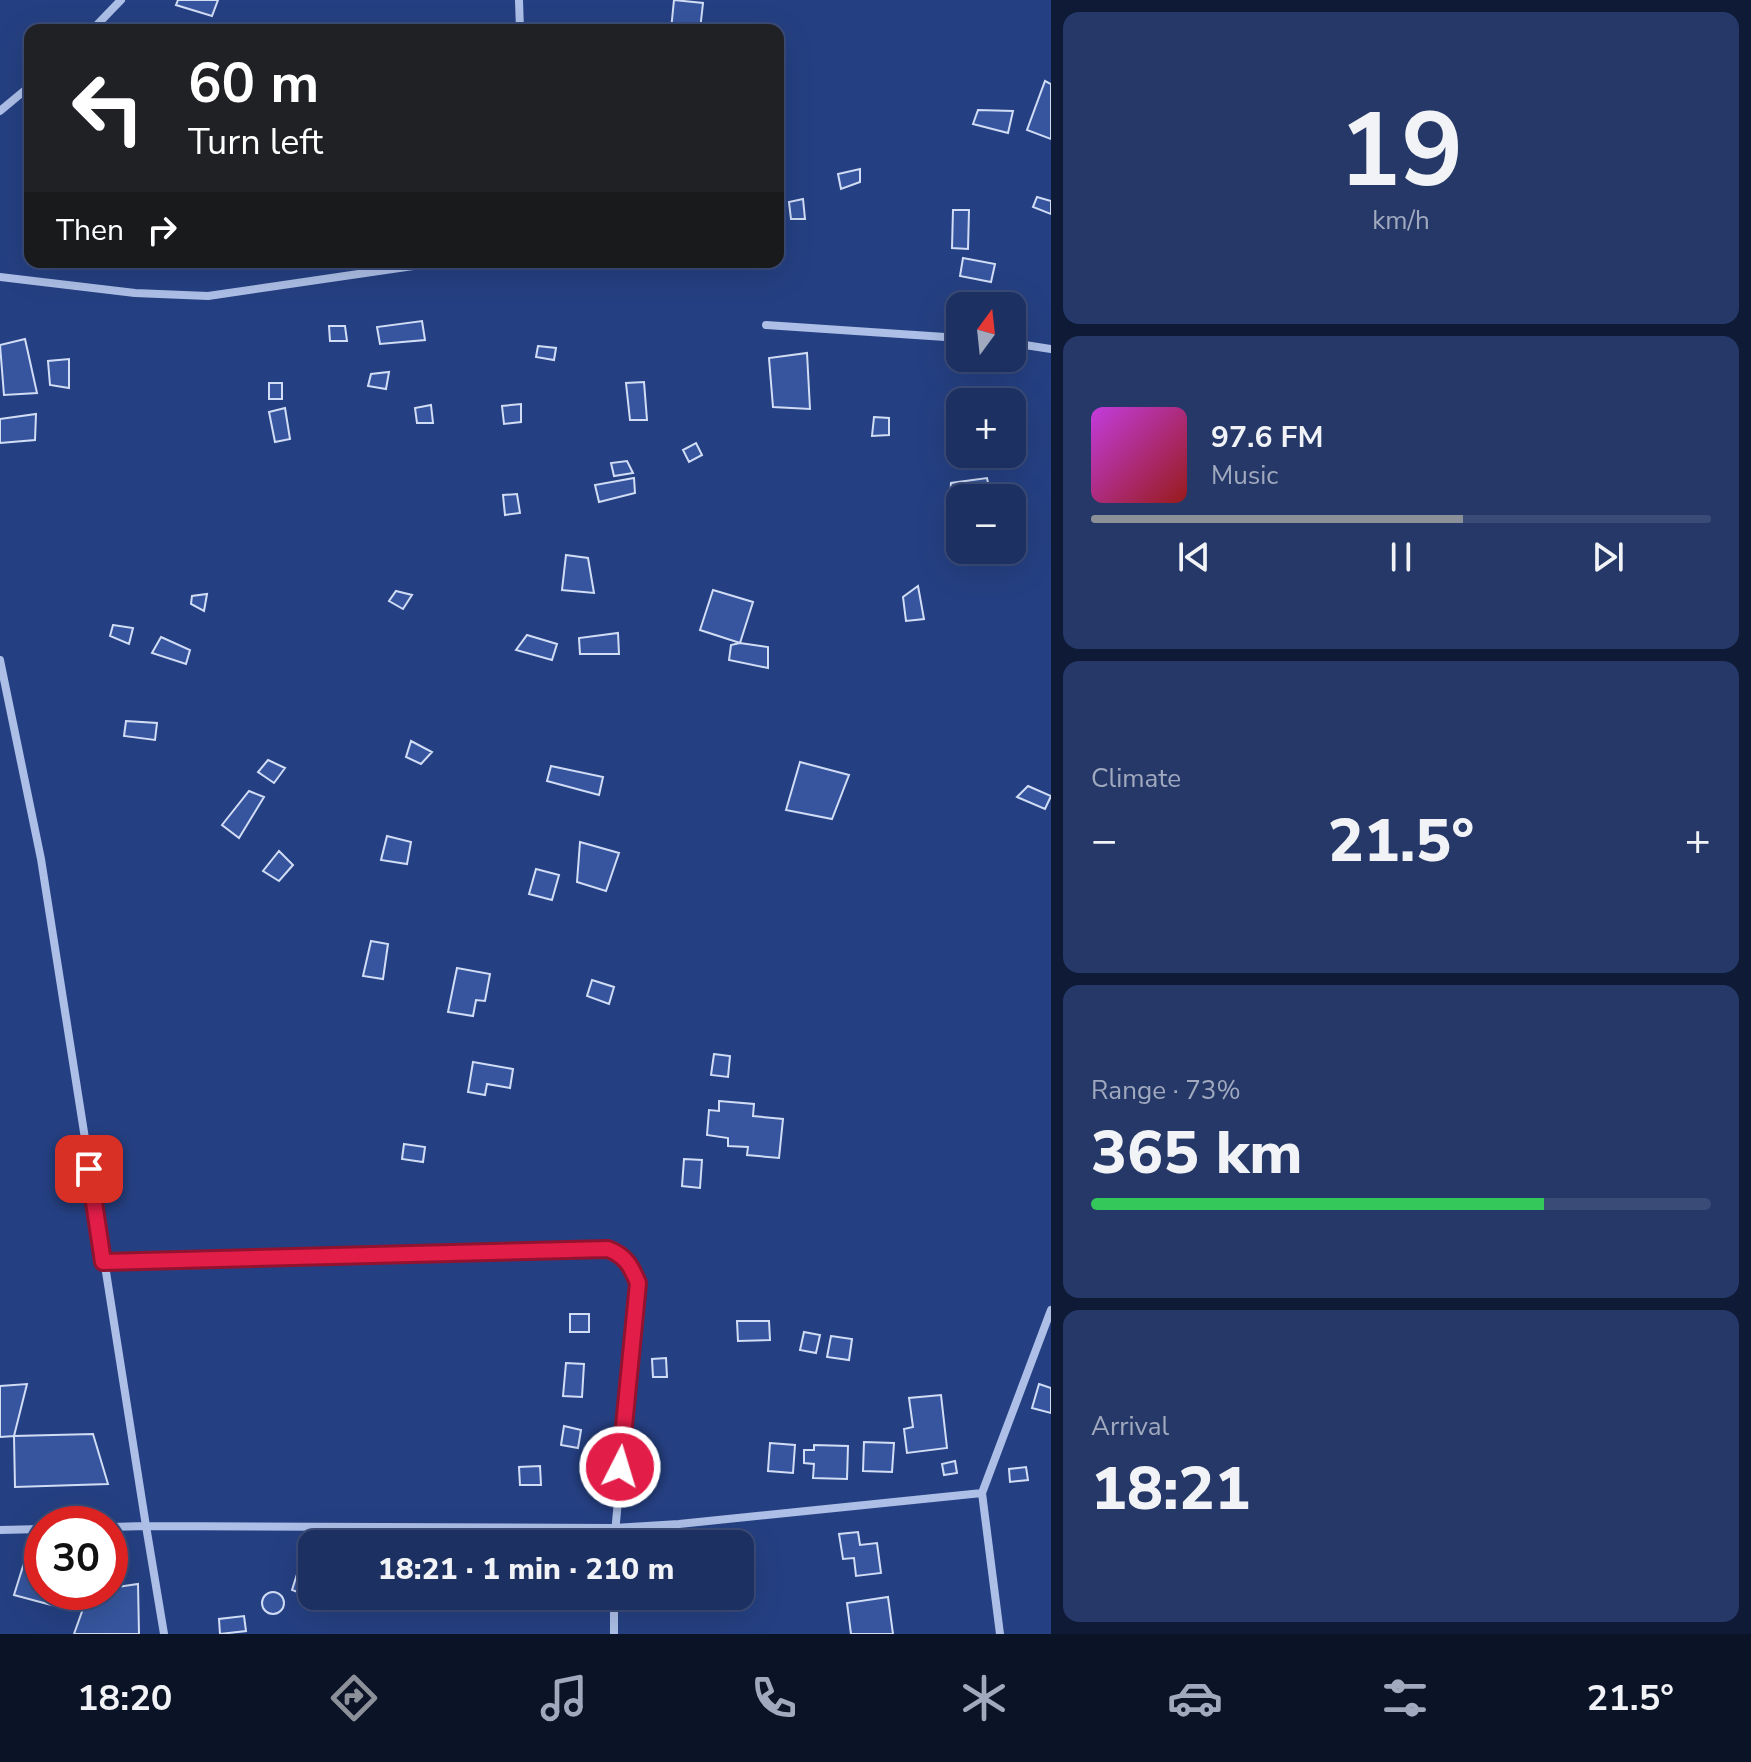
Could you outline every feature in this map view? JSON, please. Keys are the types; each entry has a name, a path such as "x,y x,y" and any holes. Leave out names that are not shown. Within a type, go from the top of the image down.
{"street":[{"path":"98,24 121,0"},
{"path":"519,0 520,24"},
{"path":"0,111 24,91"},
{"path":"0,277 135,293 208,296 399,268"},
{"path":"766,325 946,337"},
{"path":"1026,345 1051,349"},
{"path":"0,660 41,859 164,1634"},
{"path":"103,1262 608,1249 622,1254 638,1283 614,1528"},
{"path":"1000,1634 982,1493 1051,1310"},
{"path":"128,1526 614,1528 982,1493"},
{"path":"0,1530 24,1529"},
{"path":"614,1610 614,1634"}],"building":[{"path":"178,0 218,0 212,16 176,5"},
{"path":"674,0 703,3 701,24 672,24"},
{"path":"1045,81 1051,84 1051,139 1027,130"},
{"path":"978,110 1013,111 1008,133 973,124"},
{"path":"860,169 860,182 841,189 838,174"},
{"path":"1037,197 1051,201 1051,214 1033,207"},
{"path":"803,199 805,219 791,219 789,202"},
{"path":"953,210 969,210 968,249 952,248"},
{"path":"963,258 995,264 991,282 960,276"},
{"path":"422,321 425,340 380,344 377,327"},
{"path":"329,326 345,326 347,341 330,341"},
{"path":"25,339 37,393 4,395 0,345"},
{"path":"538,346 556,348 554,360 536,357"},
{"path":"807,353 810,409 773,407 769,358"},
{"path":"69,359 69,388 50,385 48,361"},
{"path":"389,372 386,389 368,386 371,374"},
{"path":"644,382 647,420 630,420 626,383"},
{"path":"269,383 282,383 282,399 269,399"},
{"path":"521,404 521,422 504,424 502,406"},
{"path":"431,405 433,423 417,423 415,408"},
{"path":"285,408 290,439 275,442 269,412"},
{"path":"36,414 35,440 0,443 0,419"},
{"path":"874,417 889,418 889,435 872,436"},
{"path":"696,443 702,455 689,462 683,450"},
{"path":"627,461 633,473 614,476 611,463"},
{"path":"634,478 635,493 599,502 595,485"},
{"path":"987,478 988,484 951,484"},
{"path":"517,494 520,513 505,515 503,495"},
{"path":"566,555 588,558 594,593 562,590"},
{"path":"918,586 924,619 906,621 903,597"},
{"path":"713,590 753,602 740,643 700,630"},
{"path":"396,591 412,595 403,609 389,601"},
{"path":"207,594 204,611 191,604 192,596"},
{"path":"113,625 133,628 129,644 110,636"},
{"path":"618,633 619,654 580,654 579,638"},
{"path":"527,635 557,644 552,660 516,650"},
{"path":"161,637 190,650 186,664 152,653"},
{"path":"740,643 768,647 768,668 729,660 731,645"},
{"path":"126,721 157,723 155,740 124,736"},
{"path":"411,741 432,752 421,764 406,757"},
{"path":"268,760 285,768 274,783 258,772"},
{"path":"800,762 849,775 832,819 786,810"},
{"path":"551,766 603,777 599,795 547,781"},
{"path":"1028,786 1051,796 1045,809 1017,797"},
{"path":"249,791 264,797 239,838 222,825"},
{"path":"387,836 411,842 407,864 381,860"},
{"path":"580,842 619,853 606,891 577,882"},
{"path":"279,851 293,865 279,881 263,871"},
{"path":"536,869 559,875 552,900 529,894"},
{"path":"371,941 388,944 383,979 363,976"},
{"path":"457,968 490,974 485,1001 476,1000 473,1016 448,1012"},
{"path":"592,980 614,987 609,1004 587,996"},
{"path":"714,1054 730,1056 728,1077 711,1075"},
{"path":"473,1062 513,1069 510,1088 487,1084 485,1095 468,1092"},
{"path":"719,1101 754,1104 753,1116 783,1119 779,1158 747,1155 748,1147 728,1146 728,1138 707,1135 709,1110 719,1111"},
{"path":"404,1144 425,1147 423,1162 402,1159"},
{"path":"684,1159 702,1160 700,1188 682,1186"},
{"path":"570,1314 589,1314 589,1332 570,1332"},
{"path":"737,1321 769,1321 770,1340 738,1341"},
{"path":"804,1332 820,1335 816,1353 800,1350"},
{"path":"831,1336 852,1339 849,1360 827,1357"},
{"path":"666,1358 667,1377 653,1377 652,1359"},
{"path":"566,1363 584,1364 582,1397 563,1396"},
{"path":"27,1384 14,1436 0,1437 0,1386"},
{"path":"1039,1384 1051,1388 1051,1413 1032,1408"},
{"path":"941,1395 947,1448 907,1453 904,1429 913,1427 909,1398"},
{"path":"564,1426 581,1430 578,1448 561,1445"},
{"path":"93,1434 108,1484 15,1487 14,1436"},
{"path":"864,1442 894,1443 892,1472 863,1471"},
{"path":"770,1443 795,1445 793,1473 768,1471"},
{"path":"814,1445 848,1446 847,1479 813,1478 814,1464 804,1463 804,1450 814,1450"},
{"path":"955,1461 957,1473 944,1475 942,1464"},
{"path":"540,1466 541,1485 520,1485 519,1467"},
{"path":"1026,1467 1028,1480 1010,1482 1009,1469"},
{"path":"858,1532 860,1545 877,1543 881,1573 856,1576 854,1558 843,1559 839,1534"},
{"path":"24,1563 24,1598 14,1595"},
{"path":"298,1571 298,1592 292,1590"},
{"path":"138,1584 139,1634 74,1634 83,1610 128,1610 128,1585"},
{"path":"273,1592 281,1595 284,1603 281,1611 273,1614 265,1611 262,1603 265,1595"},
{"path":"888,1597 893,1634 851,1634 847,1603"},
{"path":"244,1616 246,1631 220,1634 219,1619"}],"route":[{"path":"89,1169 103,1262 608,1249 622,1254 638,1283 620,1467"}]}
